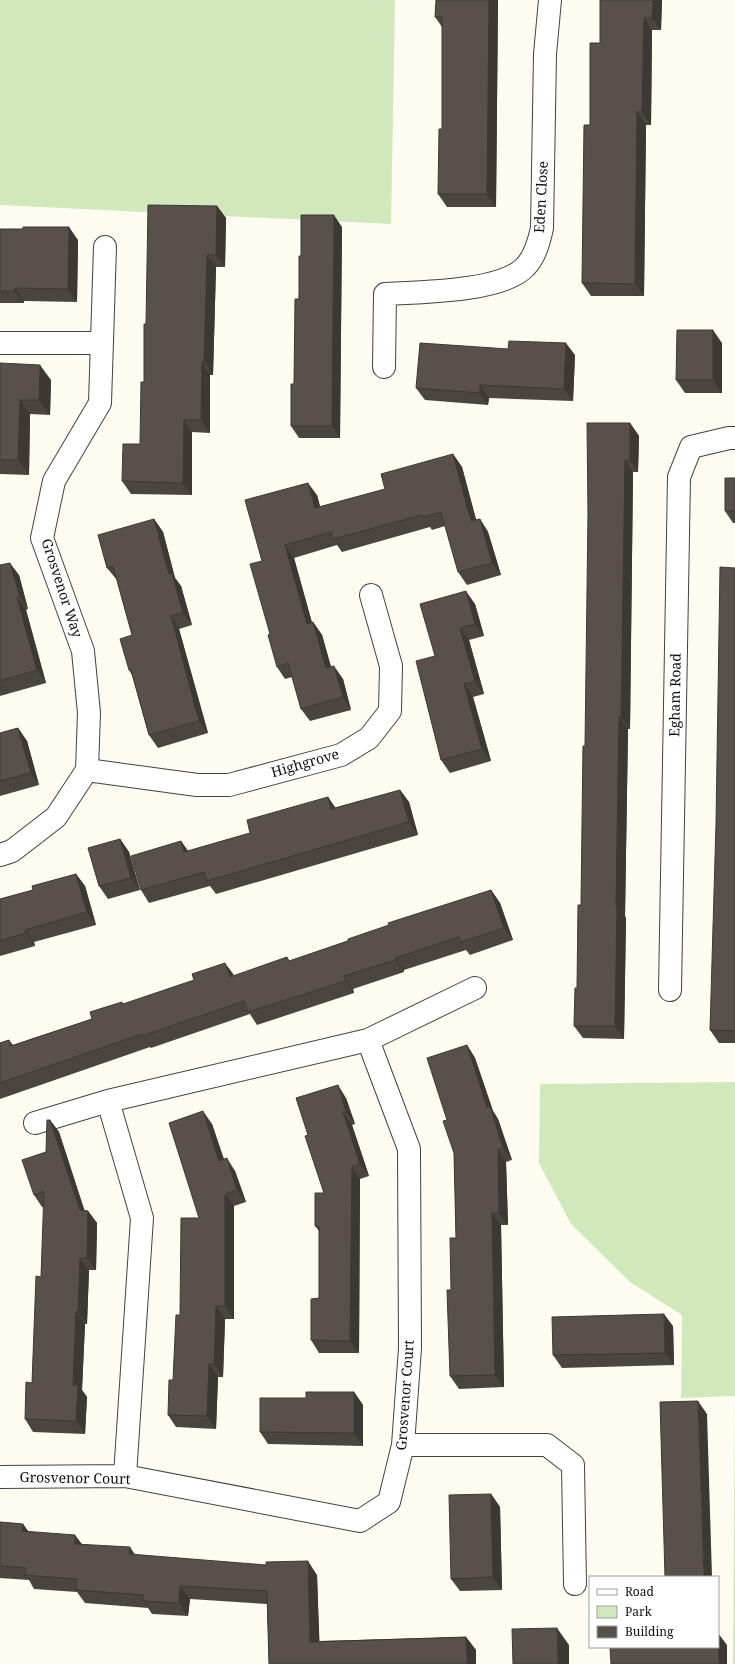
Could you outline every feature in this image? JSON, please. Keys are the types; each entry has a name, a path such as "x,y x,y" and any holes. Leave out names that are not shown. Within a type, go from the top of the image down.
{"street":[{"name":"Eden Close","path":"384,367 385,294 466,289 504,280 525,268 538,246 542,228 546,54 550,0"},
{"name":"Grosvenor Way","path":"87,770 89,713 83,651 42,538 54,481 100,403 105,247"},
{"path":"0,343 102,343"},
{"name":"Egham Road","path":"670,990 679,477 691,447 729,438 735,438"},
{"name":"Highgrove","path":"87,770 197,785 228,785 341,754 369,738 390,711 391,666 371,595"},
{"path":"0,855 12,851 56,817 87,770"},
{"path":"35,1123 108,1101 368,1040 475,988"},
{"name":"Grosvenor Court","path":"0,1477 125,1476 360,1520 389,1502 403,1446 410,1348 409,1150 368,1040"},
{"path":"108,1101 142,1218 125,1476"},
{"path":"403,1446 547,1445 572,1465 575,1584"}],"green space":[{"path":"0,0 395,0 391,224 0,205"},
{"path":"735,1082 735,1396 681,1398 682,1315 630,1282 571,1224 539,1163 540,1084"},
{"path":"735,1396 735,1664 733,1664"}],"building":[{"path":"436,0 489,0 487,194 438,194 439,129 442,129 442,17 435,17"},
{"path":"600,0 653,0 652,18 644,18 642,112 637,112 635,284 582,283 584,125 590,125 590,43 600,43"},
{"path":"148,205 217,206 216,255 207,255 201,420 184,420 183,483 122,481 123,444 140,444 141,382 144,382 144,324 146,324"},
{"path":"301,215 334,215 332,426 291,426 291,384 294,384 295,299 299,299"},
{"path":"23,227 69,227 68,289 15,288 15,291 0,291 0,229 23,229"},
{"path":"677,330 713,330 713,380 676,380"},
{"path":"509,341 566,343 564,389 480,385 480,393 416,388 420,343 508,349"},
{"path":"0,363 40,365 39,400 20,400 18,460 0,460"},
{"path":"587,423 630,423 630,460 625,460 621,717 619,717 615,1026 574,1026 575,988 577,988 578,905 581,905 583,746 585,746 588,513"},
{"path":"453,454 471,521 480,519 492,563 458,572 441,512 423,517 422,515 333,539 331,532 285,545 307,624 313,622 326,668 334,666 343,697 301,709 288,663 277,667 268,635 270,634 250,564 262,561 245,500 308,483 315,508 385,489 381,474"},
{"path":"725,478 735,478 735,511 725,511"},
{"path":"154,519 169,574 172,573 183,613 171,616 199,721 149,735 131,670 129,670 120,639 132,635 113,566 107,568 98,535"},
{"path":"10,563 20,597 17,597 37,670 0,681 0,565"},
{"path":"720,567 735,568 735,1031 710,1030 716,824"},
{"path":"466,591 475,624 460,628 475,681 464,684 482,749 441,760 416,661 435,656 420,604"},
{"path":"18,728 31,773 0,781 0,733"},
{"path":"400,790 409,822 207,881 204,872 141,890 131,856 181,841 184,852 250,833 247,820 328,797 331,809"},
{"path":"120,839 131,878 99,886 88,848"},
{"path":"76,874 87,912 25,930 26,933 0,941 0,899 33,890 32,886"},
{"path":"491,890 504,928 461,942 459,937 395,958 395,960 344,976 346,981 248,1012 244,1001 142,1036 142,1034 0,1083 0,1043 9,1040 11,1046 92,1019 90,1012 122,1002 123,1004 194,980 192,974 225,963 230,977 287,957 289,961 348,941 348,939 389,925 388,923"},
{"path":"467,1045 487,1107 490,1106 503,1148 498,1150 499,1213 492,1213 495,1375 450,1376 447,1290 451,1290 450,1238 456,1238 454,1153 443,1121 447,1120 427,1058"},
{"path":"338,1085 346,1112 343,1112 360,1164 352,1167 350,1341 311,1340 311,1299 319,1298 319,1226 315,1226 315,1193 324,1193 305,1136 308,1135 296,1098"},
{"path":"203,1111 219,1161 227,1158 237,1190 225,1194 225,1306 216,1306 214,1364 209,1364 207,1416 168,1415 169,1380 173,1380 176,1315 180,1315 181,1218 199,1218 169,1123"},
{"path":"47,1120 50,1120 80,1210 88,1211 87,1258 80,1258 78,1312 76,1312 73,1385 78,1385 76,1421 25,1419 26,1382 32,1383 36,1276 41,1277 44,1191 34,1195 22,1160 46,1152"},
{"path":"664,1314 665,1353 553,1355 552,1317"},
{"path":"306,1392 354,1392 354,1433 260,1432 260,1398 306,1398"},
{"path":"698,1401 704,1576 665,1576 660,1402"},
{"path":"491,1494 493,1577 451,1579 449,1495"},
{"path":"0,1522 23,1524 22,1531 75,1535 75,1544 130,1547 129,1554 266,1565 266,1562 308,1561 310,1642 466,1637 467,1664 269,1664 267,1591 180,1586 179,1603 143,1601 143,1595 76,1590 76,1579 25,1575 26,1568 0,1566"},
{"path":"557,1628 558,1664 513,1664 512,1629"},
{"path":"610,1648 718,1648 719,1664 611,1664"}]}
